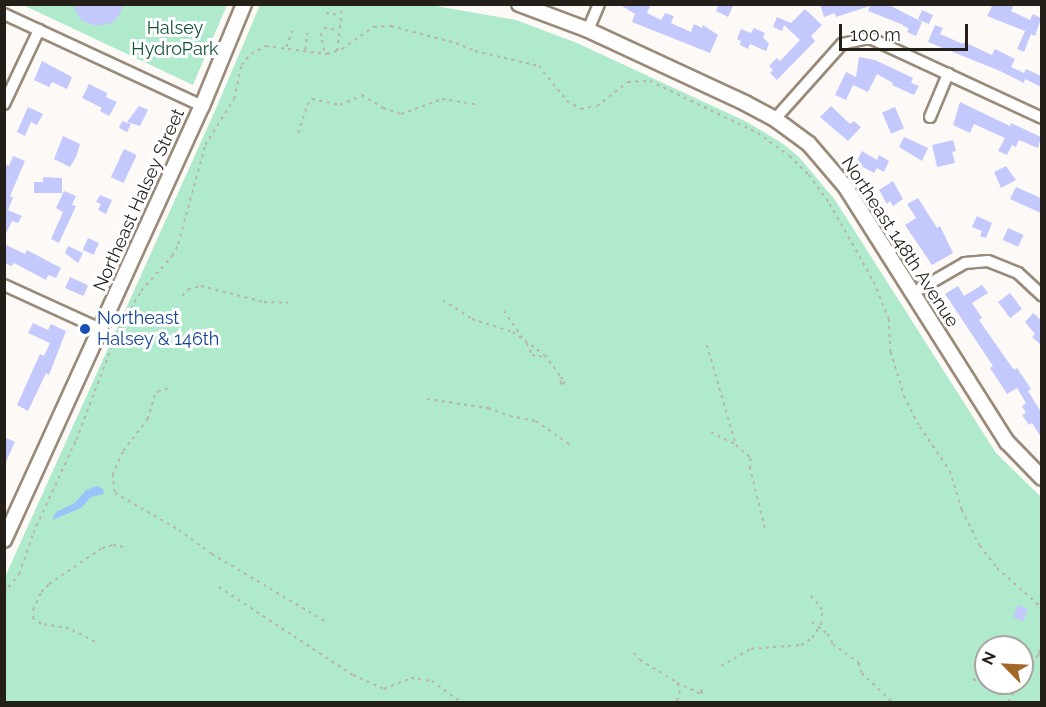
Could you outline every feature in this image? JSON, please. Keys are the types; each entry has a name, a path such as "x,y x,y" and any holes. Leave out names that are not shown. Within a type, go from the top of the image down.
{"main road":[{"name":"Northeast Halsey Street","path":"4,540 202,106 244,4"},
{"name":"Northeast 148th Avenue","path":"519,4 588,30 775,119 809,144 834,170 1007,442 1041,478"}],"street":[{"path":"588,30 599,4"},
{"path":"4,14 202,106"},
{"path":"4,104 39,30"},
{"path":"775,119 842,44 854,40 872,39 1041,118"},
{"path":"930,117 948,74"},
{"path":"913,293 965,263 988,261 1018,273 1041,295"},
{"path":"4,285 100,330"}],"path":[{"path":"336,51 342,4"},
{"path":"326,13 341,15"},
{"path":"4,593 19,574 33,533 76,440 116,335 141,291 172,256 178,244 205,145 234,99 241,65 259,48 286,48 325,54 336,51 374,27 404,27 475,51 539,66 567,101 581,109 597,106 628,81 650,81 724,115 773,142 809,176 830,204 874,282 889,319 891,352 904,396 920,427 950,471 962,510 980,546 997,568 1041,608"},
{"path":"324,28 339,30"},
{"path":"286,48 292,31"},
{"path":"305,51 307,33"},
{"path":"321,33 325,54"},
{"path":"298,134 307,105 312,99 340,105 362,95 383,108 401,114 442,99 478,105"},
{"path":"183,296 188,289 201,286 264,302 288,303"},
{"path":"443,300 467,317 508,329 545,356 561,376"},
{"path":"504,311 524,340"},
{"path":"527,342 534,356 545,356"},
{"path":"706,345 736,445"},
{"path":"168,389 159,391 155,395 146,423 123,452 113,474 115,493 325,621"},
{"path":"427,399 488,408 510,416 536,421 572,446"},
{"path":"711,432 736,445 751,458 750,467 765,528"},
{"path":"727,440 733,435"},
{"path":"96,642 69,629 41,624 33,619 33,610 41,592 49,584 102,548 112,545 124,547"},
{"path":"219,587 353,675 384,689 411,678 432,681 461,702"},
{"path":"721,666 751,649 801,645 812,638 820,628 821,606 809,594"},
{"path":"812,622 833,644 859,663 862,673 892,702"},
{"path":"634,653 640,660 697,692"},
{"path":"1034,661 1038,655"},
{"path":"674,681 680,687 677,702"}],"green space":[{"name":"Halsey HydroPark","path":"23,5 227,5 193,85"},
{"path":"260,5 430,5 516,20 577,43 745,121 782,143 799,157 835,200 996,453 1041,497 1041,702 5,702 5,577 214,113"}],"water":[{"path":"97,486 103,489 104,494 91,497 81,508 52,520 56,512 75,503 86,490"}],"building":[{"path":"72,4 124,4 118,17 112,23 96,26 81,20"},
{"path":"619,4 651,4 647,13 661,20 665,13 674,16 671,23 691,32 694,24 702,28 703,25 718,35 710,53 632,22 635,14"},
{"path":"719,4 733,6 728,17 716,11"},
{"path":"820,4 887,4 922,22 916,36 907,32 909,29 901,24 868,11 870,6 836,17 835,13 824,17"},
{"path":"993,4 1014,4 1011,11 1030,20 1033,14 1041,18 1035,36 1031,34 1024,52 1017,49 1025,31 987,16"},
{"path":"805,9 822,25 811,36 815,41 777,80 770,73 773,70 769,66 777,58 780,61 800,40 784,25 782,31 773,27 777,17 791,23"},
{"path":"922,10 933,15 929,24 918,19"},
{"path":"935,25 943,28 940,34 963,44 964,42 992,55 995,49 1015,59 1011,67 1024,73 1026,69 1041,76 1041,87 1025,79 1024,83 928,42"},
{"path":"754,28 765,33 763,37 769,44 766,51 750,44 748,49 740,45 741,41 737,39 741,29 751,33"},
{"path":"859,57 875,60 913,78 911,83 919,86 914,95 892,85 893,83 877,74 868,92 853,85 846,100 835,95 846,72 856,77"},
{"path":"42,61 72,77 67,89 52,82 49,87 34,80"},
{"path":"89,84 107,93 106,97 117,102 109,116 100,111 102,108 82,98"},
{"path":"960,102 1010,126 1011,123 1041,137 1038,148 1019,140 1016,147 1012,145 1007,155 998,151 1005,138 974,124 970,133 953,125"},
{"path":"139,106 148,110 140,126 127,122"},
{"path":"831,106 850,124 854,121 861,127 848,141 820,117"},
{"path":"28,107 43,114 37,125 31,122 25,136 17,132"},
{"path":"895,107 904,128 891,134 882,112"},
{"path":"122,121 131,124 127,132 119,128"},
{"path":"63,136 80,144 70,167 54,159"},
{"path":"904,137 928,148 922,161 899,147"},
{"path":"953,140 956,151 952,152 955,163 937,167 932,145"},
{"path":"124,149 137,155 124,183 111,177"},
{"path":"862,151 877,160 879,155 889,161 884,172 877,168 874,173 859,165 857,161"},
{"path":"13,156 25,161 10,196 13,198 8,210 22,216 18,223 12,221 4,238 4,164 9,166"},
{"path":"1006,166 1016,180 1001,188 994,172"},
{"path":"43,177 62,178 62,193 34,193 34,182 43,182"},
{"path":"893,181 903,199 893,206 890,201 887,204 879,190"},
{"path":"1016,187 1041,198 1041,213 1010,199"},
{"path":"64,191 76,196 72,205 76,206 59,243 51,239 63,212 56,208"},
{"path":"100,195 112,200 106,214 98,210 101,204 96,202"},
{"path":"918,198 937,228 940,226 953,253 932,265 905,225 916,218 907,204"},
{"path":"977,216 992,223 986,238 980,236 982,231 972,227"},
{"path":"1008,228 1024,235 1018,247 1003,240"},
{"path":"88,238 99,243 94,255 83,250"},
{"path":"4,244 25,254 27,250 61,268 56,278 48,275 46,280 14,263 12,266 4,263"},
{"path":"68,246 83,253 78,263 65,253"},
{"path":"70,277 88,285 83,296 65,288"},
{"path":"982,285 988,293 972,303 982,318 979,320 1014,370 1017,368 1031,389 1028,391 1041,412 1041,437 1032,423 1029,425 1022,415 1026,413 1022,406 1026,403 1017,388 1007,394 990,368 993,366 945,294 958,286 964,296"},
{"path":"1010,293 1022,309 1010,318 998,302"},
{"path":"1033,313 1041,320 1041,345 1032,337 1035,334 1025,322"},
{"path":"33,323 48,330 51,324 66,331 49,375 46,373 28,411 17,405 40,354 44,356 50,343 28,333"},
{"path":"4,437 15,442 4,466"},
{"path":"1018,605 1028,609 1023,621 1013,617"}],"place":[{"name":"Northeast Halsey & 146th","path":"85,329"}]}
